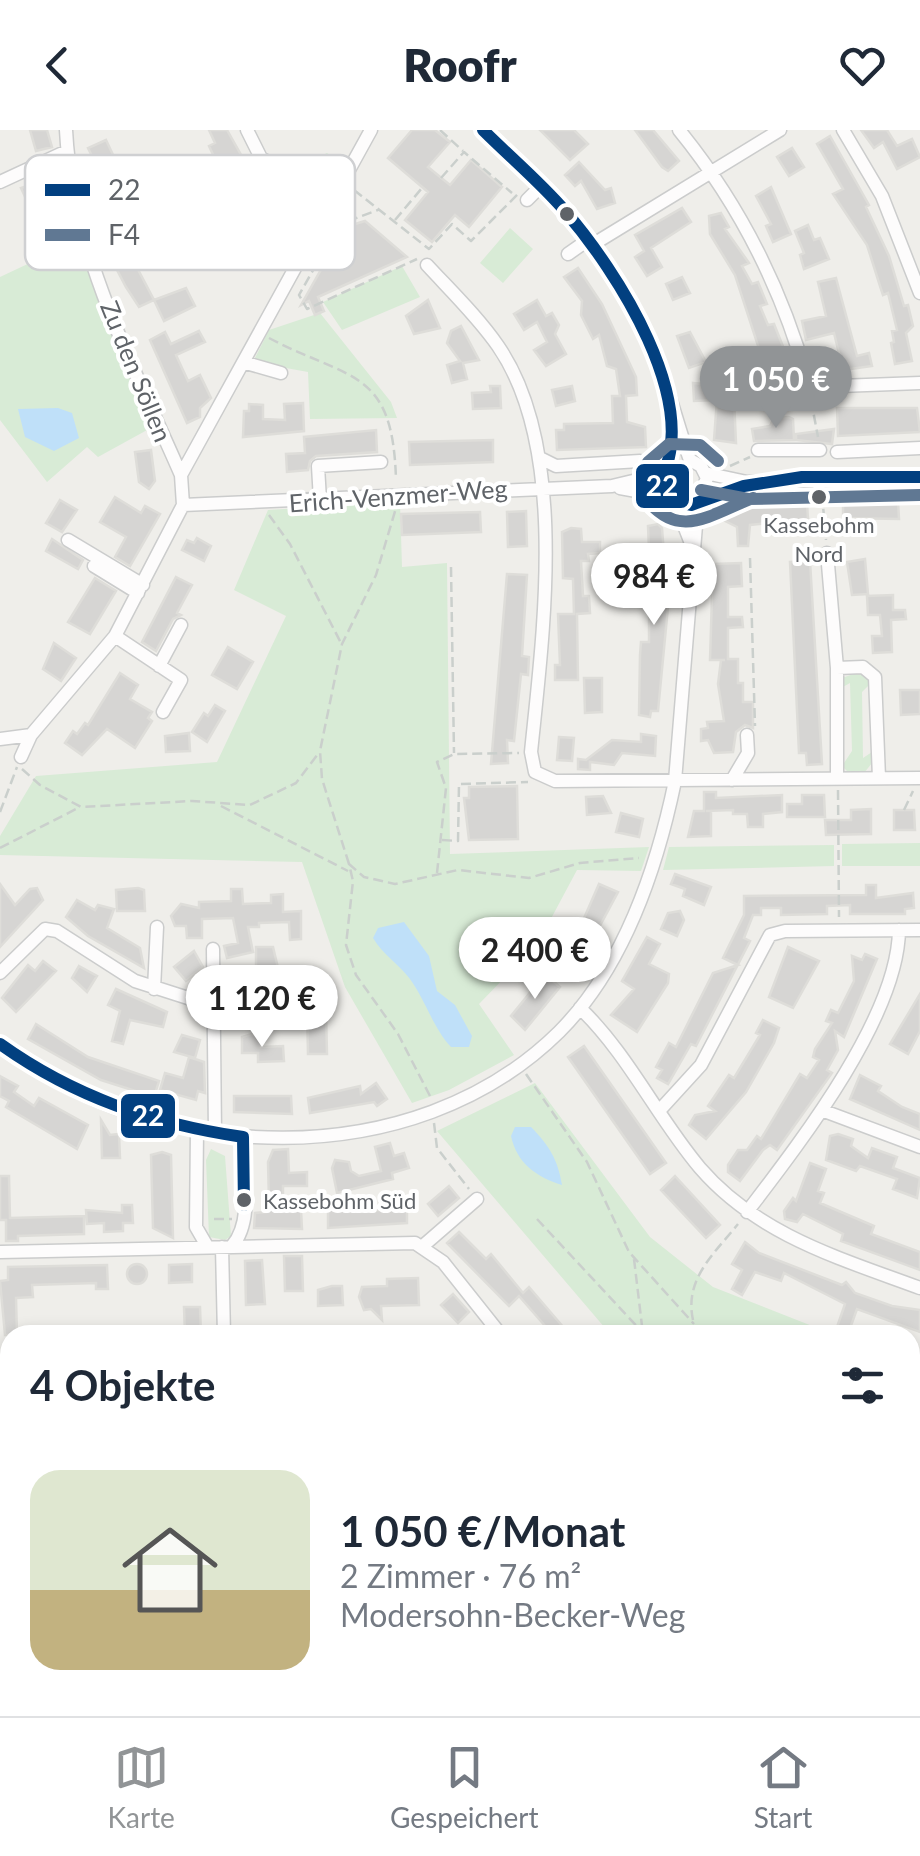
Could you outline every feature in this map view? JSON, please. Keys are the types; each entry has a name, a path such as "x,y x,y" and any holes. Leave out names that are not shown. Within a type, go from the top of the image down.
{"street":[{"name":"Zu den Söllen","path":"66,130 67,155"},
{"path":"248,130 260,155"},
{"path":"355,160 371,130"},
{"path":"483,130 529,193 590,243 644,331 690,460 706,472 747,482 920,477"},
{"path":"679,130 712,170 765,260 782,300 806,380 820,388 920,382"},
{"path":"568,254 780,130"},
{"path":"843,130 882,196 920,293"},
{"path":"58,155 67,151"},
{"path":"0,182 25,170"},
{"path":"427,265 499,347 530,414 540,458 543,632 530,752 535,772 544,778 676,781 920,778"},
{"name":"Zu den Söllen","path":"96,270 180,475 183,505"},
{"path":"180,475 295,270"},
{"path":"246,363 281,372"},
{"path":"672,413 664,496 676,505 692,546"},
{"path":"838,452 920,448"},
{"path":"758,450 820,450"},
{"path":"540,458 556,466 640,461"},
{"path":"666,469 690,460"},
{"path":"320,500 318,466 381,462"},
{"name":"Erich-Venzmer-Weg","path":"612,486 666,469"},
{"path":"0,1044 70,1088 101,1102 198,1130 243,1137 322,1136 442,1107 516,1066 580,1008 634,914 666,826 676,781 692,546 706,472"},
{"path":"676,505 747,482"},
{"name":"Erich-Venzmer-Weg","path":"183,505 542,487 612,486 664,496"},
{"path":"19,761 31,736 115,636 183,505"},
{"path":"68,540 141,589"},
{"path":"827,553 837,668 837,779"},
{"path":"94,566 141,589"},
{"path":"160,666 181,625"},
{"path":"115,636 181,680 163,712"},
{"path":"837,668 863,667 875,677 879,778"},
{"path":"732,780 748,753 747,734"},
{"path":"0,739 31,736"},
{"path":"154,989 158,928"},
{"path":"0,973 46,929 154,989 213,1006"},
{"path":"748,1212 824,1112 893,969 899,930"},
{"path":"659,1111 701,1065 770,935 920,930"},
{"path":"214,949 215,1133"},
{"path":"580,1008 604,1032 700,1167 748,1212 814,1249 920,1288"},
{"path":"213,1021 285,1018"},
{"path":"824,1112 920,1147"},
{"path":"198,1130 196,1226 207,1246"},
{"path":"227,1247 242,1236 245,1219 243,1137"},
{"path":"0,1252 424,1245 477,1198"},
{"path":"424,1245 496,1325"},
{"path":"224,1325 227,1247"}],"path":[{"path":"313,270 299,295 307,309 423,257 452,224 471,241 529,193 464,152 440,130"},
{"path":"441,178 464,152"},
{"path":"394,221 422,188"},
{"path":"355,191 429,249"},
{"path":"355,220 380,209"},
{"path":"261,334 350,372 369,388 392,426 396,495 390,540 342,644 320,752 322,779 352,881 346,945 356,974 398,1034 431,1098"},
{"path":"806,380 820,450"},
{"path":"821,487 827,553"},
{"path":"261,504 290,544 342,644"},
{"path":"747,734 756,734 750,558"},
{"path":"452,566 454,754"},
{"path":"220,806 271,798 296,783 320,752"},
{"path":"437,873 445,796 437,762 454,754 530,752"},
{"path":"0,812 19,761 40,785 82,806"},
{"path":"440,840 458,841 459,784 523,784 544,778"},
{"path":"837,779 839,930"},
{"path":"904,810 907,798 919,790"},
{"path":"445,796 458,796"},
{"path":"0,848 82,806 192,801 220,806 348,871"},
{"path":"349,864 364,877 395,884 458,870 528,878 580,863 645,858"},
{"path":"352,881 364,877"},
{"path":"524,1070 586,1162 634,1258 694,1324"},
{"path":"434,1116 437,1148 477,1198"},
{"path":"694,1324 690,1290 696,1277 748,1212"},
{"path":"214,1219 234,1218"},
{"path":"537,1219 636,1325"},
{"path":"634,1258 643,1325"}],"green space":[{"path":"510,228 533,249 503,283 480,263"},
{"path":"25,265 25,270 96,270 158,424 98,457 87,447 47,482 0,420 0,277"},
{"path":"402,266 420,297 342,330 323,302"},
{"path":"320,313 391,402 397,418 310,419 308,372 253,362 269,330"},
{"path":"400,502 402,567 447,563 450,854 649,847 641,871 577,870 538,943 479,1004 514,1055 449,1090 412,1103 345,987 302,862 0,855 0,836 36,776 217,762 286,616 234,590 268,510"},
{"path":"862,671 871,683 862,692 863,758 872,752 872,763 864,773 849,773 842,766 852,751 850,683 841,688 842,678"},
{"path":"920,843 920,866 842,866 842,844"},
{"path":"834,845 834,866 663,870 669,847"},
{"path":"535,1083 650,1237 713,1287 810,1325 602,1325 437,1131"},
{"path":"211,1149 225,1156 231,1236 225,1240 209,1237 206,1160"}],"water":[{"path":"58,408 72,413 79,438 54,451 25,437 18,409"},
{"path":"404,922 429,956 437,991 455,1005 472,1036 469,1047 451,1047 410,979 373,938 378,928"},
{"path":"515,1127 531,1127 543,1140 555,1160 562,1185 544,1178 523,1162 511,1136"}],"building":[{"path":"30,130 47,130 52,147 36,151"},
{"path":"209,130 227,130 241,155 213,155 209,146 215,143"},
{"path":"412,130 435,130 450,142 428,167 450,185 471,160 502,187 469,227 455,215 432,242 405,220 428,192 388,158"},
{"path":"540,130 574,130 588,144 570,160"},
{"path":"635,130 653,130 679,161 668,171 662,167"},
{"path":"861,130 887,130 897,146 912,139 920,157 897,169 883,142 874,148"},
{"path":"830,136 869,205 866,207 889,256 904,306 908,305 913,326 906,333 912,361 895,364 891,343 892,331 897,330 888,293 883,295 867,245 833,194 843,189 817,144"},
{"path":"106,140 113,155 92,155 88,148"},
{"path":"792,148 804,167 789,176 777,157"},
{"path":"579,162 605,190 611,188 615,203 597,209 581,181 575,186 565,175"},
{"path":"771,187 791,234 773,242 766,226 771,224 756,196"},
{"path":"682,208 691,222 651,248 662,267 647,276 635,257 644,251 635,235"},
{"path":"721,213 729,227 725,229 749,263 742,266 752,284 758,282 767,304 760,306 768,325 774,324 792,369 780,371 775,351 761,355 735,275 710,234 709,216"},
{"path":"365,221 407,257 318,297 324,311 315,315 309,301 301,305 321,270 355,270 355,224"},
{"path":"808,225 814,240 820,238 829,259 804,269 800,255 804,253 795,231"},
{"path":"578,268 602,304 636,377 637,395 626,396 627,422 645,427 646,447 557,450 556,430 564,430 564,424 613,423 612,396 620,396 616,369 607,366 599,335 593,339 581,315 582,301 564,277"},
{"path":"117,270 138,270 154,300 139,307"},
{"path":"682,277 690,293 673,300 666,284"},
{"path":"836,278 857,356 869,353 872,366 843,370 834,333 806,340 802,321 826,316 818,282"},
{"path":"186,288 195,306 164,321 154,300"},
{"path":"428,300 440,328 414,334 406,316"},
{"path":"537,300 546,316 552,313 559,325 555,334 566,354 546,366 534,350 547,342 537,322 524,330 514,314"},
{"path":"461,326 479,360 463,363 467,379 452,383 447,365 460,361 447,343 451,331"},
{"path":"199,331 205,342 176,355 188,381 200,375 211,398 200,408 200,417 187,423 150,340 165,332 171,344"},
{"path":"690,332 706,362 689,368 677,336"},
{"path":"787,379 787,396 747,398 744,381"},
{"path":"693,383 714,385 715,400 694,401"},
{"path":"490,386 500,386 501,408 473,409 472,393 491,392"},
{"path":"572,386 575,401 556,406 552,390"},
{"path":"717,399 734,399 736,443 714,440"},
{"path":"303,403 304,431 243,437 244,411 249,411 249,404 263,405 263,419 285,420 284,404"},
{"path":"837,408 917,408 920,432 838,436"},
{"path":"774,418 793,419 794,440 754,441 752,429 770,426"},
{"path":"834,429 832,444 796,440 796,434"},
{"path":"376,430 377,452 316,456 308,470 287,472 286,454 305,453 304,437"},
{"path":"493,440 493,462 410,465 409,442"},
{"path":"151,450 155,481 149,489 139,482 135,452"},
{"path":"115,497 141,513 145,506 160,514 130,566 115,557 126,537 100,522"},
{"path":"60,500 77,510 62,532 46,523"},
{"path":"898,501 899,519 843,518 843,502"},
{"path":"807,503 808,519 750,525 748,546 738,546 737,527 721,519 724,511 742,510 742,505"},
{"path":"526,511 527,546 508,547 507,512"},
{"path":"480,512 481,532 402,535 401,514"},
{"path":"658,524 662,528 668,607 658,711 651,711 650,717 639,715 640,655 641,642 649,642 649,578 661,578 645,566 660,550 649,550 648,526"},
{"path":"581,529 582,542 600,542 600,553 588,554 589,561 581,561 583,596 589,596 590,613 577,614 578,680 555,680 555,665 560,665 558,614 574,614 573,579 563,578 562,532"},
{"path":"197,538 211,546 204,561 182,550 187,540 194,543"},
{"path":"52,539 83,560 78,569 46,551"},
{"path":"865,559 868,594 852,595 847,562"},
{"path":"810,561 822,764 807,765 806,753 799,753 790,562"},
{"path":"741,563 742,586 728,587 728,617 742,617 743,627 728,628 728,659 738,659 743,702 753,702 753,728 745,725 736,732 733,752 714,753 708,740 701,741 701,729 708,728 707,722 724,721 718,684 721,660 710,660 713,564"},
{"path":"507,574 527,575 522,656 529,657 528,675 521,674 514,741 507,740 508,763 491,764"},
{"path":"176,577 192,585 177,613 181,615 173,619 156,651 142,642"},
{"path":"95,578 116,591 90,634 68,622"},
{"path":"893,595 893,610 905,610 906,619 891,620 892,652 873,653 872,636 882,636 880,615 868,615 867,596"},
{"path":"54,643 76,658 61,681 43,669"},
{"path":"228,647 253,662 237,689 212,675"},
{"path":"120,673 138,685 130,699 152,712 148,718 152,721 135,748 107,729 82,755 65,743 73,731 77,734 85,723 88,725"},
{"path":"584,678 602,678 602,712 585,713"},
{"path":"900,690 920,690 920,714 901,715"},
{"path":"215,705 225,711 207,742 192,732 204,713 208,716"},
{"path":"189,733 190,751 166,752 165,736"},
{"path":"641,734 656,736 655,756 622,753 614,765 590,762 590,770 578,769 578,759 586,760 612,740 641,742"},
{"path":"559,737 574,738 572,761 557,760"},
{"path":"517,786 518,839 469,840 464,798 469,798 469,787"},
{"path":"704,792 716,792 716,798 782,795 782,812 763,814 763,827 748,827 747,814 733,814 733,810 706,811 711,811 711,836 688,837 694,811 704,811"},
{"path":"802,795 824,795 825,817 787,817 787,804 802,804"},
{"path":"603,796 611,813 587,815 586,797"},
{"path":"871,809 871,834 826,835 825,820 851,820 851,810"},
{"path":"894,810 914,810 915,830 894,830"},
{"path":"621,813 643,819 639,837 616,832"},
{"path":"675,874 711,887 704,905 683,896 685,889 671,884"},
{"path":"0,884 15,905 30,889 37,888 43,900 0,947"},
{"path":"599,884 618,892 574,974 556,964 578,932"},
{"path":"866,885 876,885 876,898 913,893 914,908 905,909 905,914 850,914 850,905 827,906 827,914 781,915 781,908 761,908 761,915 753,915 744,938 750,941 738,965 723,958 744,915 744,896 866,895"},
{"path":"231,889 242,889 243,904 271,903 271,895 283,894 283,912 301,911 301,939 290,940 289,922 259,923 259,927 248,927 253,952 227,958 224,946 238,943 233,918 202,919 202,938 187,938 186,926 175,926 171,916 181,904 199,908 199,902 231,901"},
{"path":"116,890 144,890 145,911 117,911"},
{"path":"77,900 95,910 98,905 114,909 107,928 140,948 144,968 88,936 66,917"},
{"path":"680,911 684,920 677,936 661,929 668,913"},
{"path":"647,937 660,944 649,964 669,974 668,983 637,1032 611,1015 634,989 622,981"},
{"path":"256,947 273,947 279,972 256,972"},
{"path":"788,947 819,961 793,1008 769,997"},
{"path":"194,951 203,967 186,981 174,967"},
{"path":"865,954 877,959 844,1037 835,1031 838,1050 827,1070 832,1073 777,1150 770,1145 763,1150 740,1181 728,1172 728,1165 738,1150 747,1150 757,1136 761,1139 800,1074 807,1078 819,1060 813,1057 832,1023 826,1021 831,1010 838,1013 854,981 852,956 862,960"},
{"path":"43,961 56,971 16,1012 2,998 28,965 35,971"},
{"path":"738,965 696,1046 691,1044 668,1084 657,1078 662,1070 656,1067 669,1043 676,1047 713,973"},
{"path":"79,966 97,976 87,992 72,978"},
{"path":"545,974 560,987 525,1030 511,1016"},
{"path":"307,982 320,1012 326,1011 327,1054 308,1054 307,1010 298,1014 292,999 307,990"},
{"path":"256,987 257,1007 240,1008 236,998 240,988"},
{"path":"116,989 167,1012 163,1027 130,1020 123,1044 112,1041 120,1011 108,1005"},
{"path":"920,994 920,1031 908,1054 890,1044"},
{"path":"763,1020 779,1028 774,1043 746,1092 706,1139 689,1125 695,1115 715,1111 708,1106 729,1075 734,1078 760,1035 756,1033"},
{"path":"36,1024 88,1057 159,1081 154,1097 101,1080 28,1039"},
{"path":"252,1034 261,1038 261,1047 283,1046 284,1061 258,1062 258,1053 242,1053 242,1037"},
{"path":"182,1035 200,1040 195,1058 174,1052"},
{"path":"584,1046 666,1163 650,1174 568,1057"},
{"path":"189,1057 204,1062 205,1093 198,1091 196,1100 160,1090 165,1073 183,1078"},
{"path":"860,1075 881,1086 878,1091 902,1107 920,1114 920,1130 850,1099"},
{"path":"0,1076 18,1086 14,1092 34,1106 39,1098 88,1125 77,1149 6,1107 9,1101 0,1096"},
{"path":"376,1083 387,1099 377,1106 374,1102 310,1113 308,1098 360,1086 361,1094"},
{"path":"234,1096 291,1096 292,1114 234,1112"},
{"path":"101,1120 110,1135 119,1134 120,1158 102,1158"},
{"path":"838,1134 853,1139 851,1146 868,1158 872,1148 897,1157 893,1168 920,1178 917,1198 893,1189 897,1179 826,1160 830,1136"},
{"path":"390,1143 394,1156 404,1153 409,1168 392,1173 393,1179 337,1193 332,1168 335,1160 349,1162 351,1171 359,1176 381,1171 375,1147"},
{"path":"288,1149 289,1173 307,1172 307,1186 283,1186 283,1210 301,1210 302,1229 254,1228 255,1213 266,1212 269,1202 268,1162 273,1150"},
{"path":"151,1155 171,1155 173,1238 153,1228"},
{"path":"810,1163 826,1169 818,1191 824,1193 820,1203 874,1226 871,1234 920,1252 920,1270 841,1241 843,1234 803,1214 797,1222 785,1219 784,1211 793,1198 796,1201"},
{"path":"0,1176 9,1176 10,1218 84,1216 84,1234 18,1236 18,1241 6,1241 6,1220 0,1220"},
{"path":"675,1176 720,1225 706,1238 661,1190"},
{"path":"449,1186 459,1198 438,1216 428,1204"},
{"path":"381,1198 393,1198 393,1205 407,1204 407,1223 328,1228 328,1203 358,1199 358,1211 381,1210"},
{"path":"122,1205 132,1205 133,1223 123,1223 123,1231 104,1232 104,1223 87,1224 86,1210 122,1213"},
{"path":"459,1232 486,1259 491,1254 523,1293 529,1287 561,1325 544,1325 519,1296 509,1306 447,1243"},
{"path":"745,1242 759,1253 842,1285 846,1282 855,1293 892,1306 920,1310 920,1325 901,1325 857,1309 851,1325 838,1325 845,1304 784,1273 781,1281 755,1272 742,1295 732,1289 742,1270 732,1264"},
{"path":"284,1256 302,1256 303,1291 285,1291"},
{"path":"262,1260 265,1304 246,1305 245,1261"},
{"path":"137,1264 147,1274 137,1284 127,1274"},
{"path":"192,1264 192,1282 169,1283 169,1265"},
{"path":"107,1265 108,1289 96,1289 96,1283 32,1285 33,1297 16,1298 17,1325 4,1325 0,1281 8,1280 8,1267"},
{"path":"418,1278 419,1305 381,1306 382,1320 371,1309 364,1310 359,1297 362,1287 387,1286 387,1279"},
{"path":"342,1286 343,1305 318,1306 318,1290"},
{"path":"453,1294 469,1312 458,1323 441,1305"},
{"path":"184,1307 200,1307 201,1325 185,1325"}],"transit line":[{"name":"22","path":"483,130 545,190 585,236 629,302 648,339 670,414 670,449 660,481 668,500 691,505 744,486 802,477 920,477"},
{"name":"F4","path":"718,461 700,445 669,444 648,462 645,497 657,511 683,521 709,517 753,498"},
{"name":"F4","path":"701,490 748,499 920,495"},
{"name":"22","path":"0,1044 57,1079 116,1106 243,1137 244,1205"}],"place":[{"name":"Kassebohm Nord","path":"819,497"},
{"name":"Kassebohm Süd","path":"244,1200"}]}
